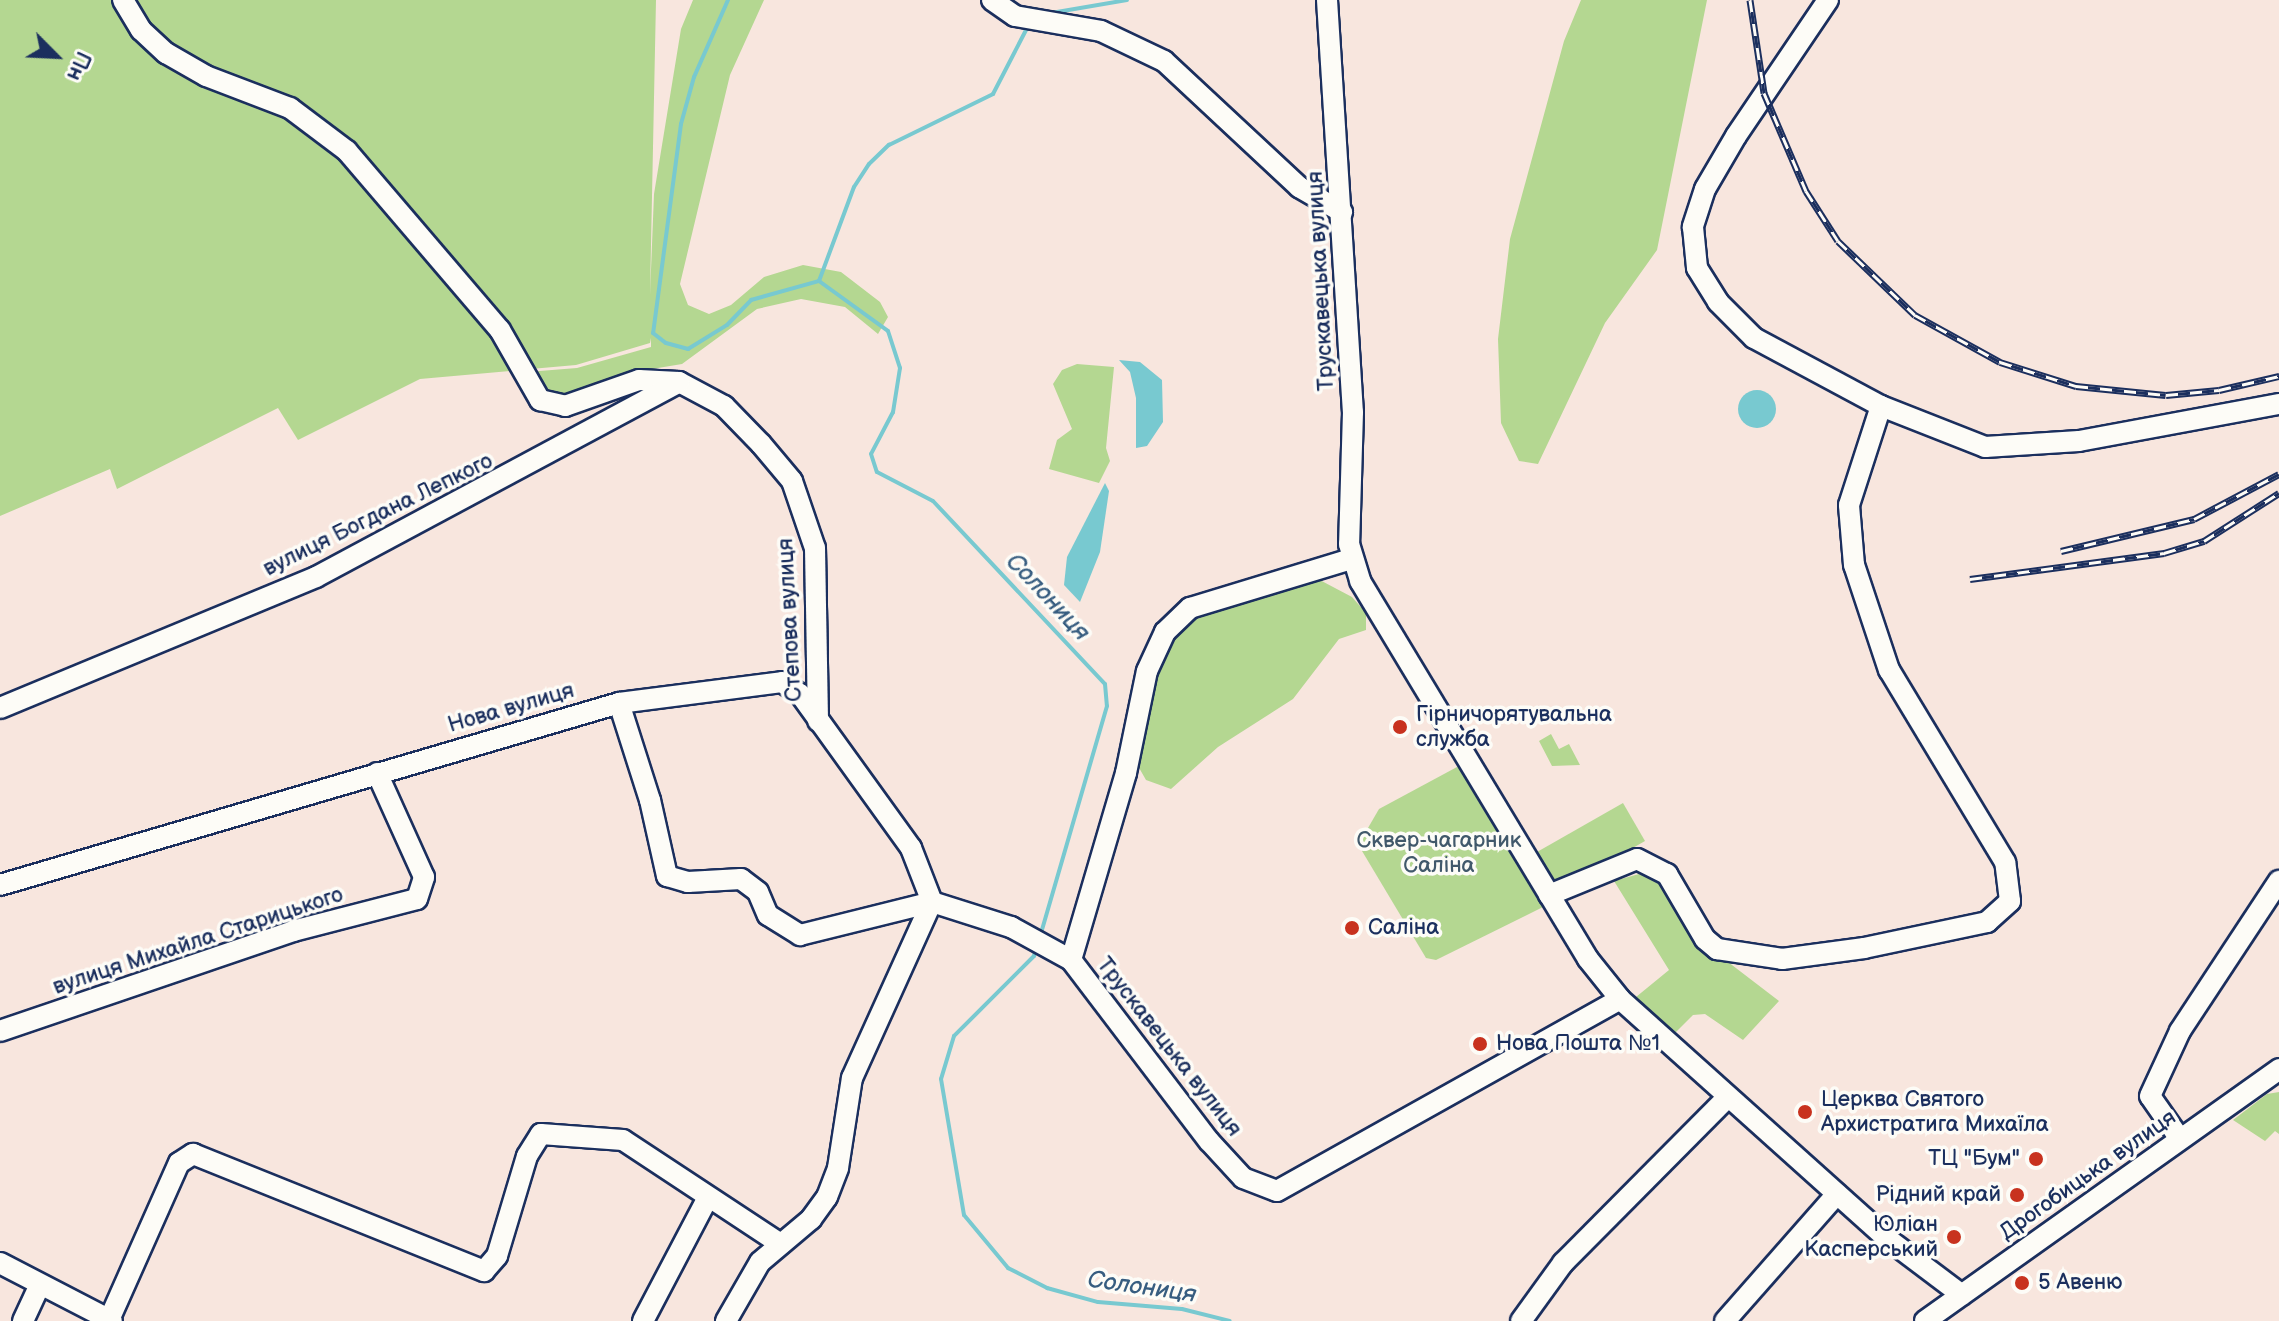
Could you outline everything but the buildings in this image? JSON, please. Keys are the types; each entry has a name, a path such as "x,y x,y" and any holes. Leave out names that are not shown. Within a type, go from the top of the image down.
{"street":[{"path":"123,0 141,30 166,53 206,76 290,108 347,151 500,330 540,400 565,406 639,380 679,382"},
{"path":"992,0 1015,16 1101,31 1164,61 1299,187 1342,212"},
{"name":"Трускавецька вулиця","path":"1327,0 1353,412 1351,559 1190,608 1165,632 1147,671 1126,773 1071,960 1209,1141 1243,1178 1277,1191 1620,999"},
{"path":"1828,0 1705,189 1693,227 1697,268 1718,302 1754,338 1881,406 1985,447 2012,448 2122,435 2279,404"},
{"name":"вулиця Богдана Лепкого","path":"0,708 316,577 679,382"},
{"name":"Степова вулиця","path":"679,382 724,406 792,481 805,507 815,548 818,721"},
{"path":"1549,895 1637,859 1667,874 1705,939 1717,949 1782,959 1864,948 1987,922 2010,901 2012,887 2005,862 1889,670 1854,565 1849,505 1881,406"},
{"path":"1351,559 1549,895 1620,999 1837,1194 1962,1295"},
{"name":"Нова вулиця","path":"0,885 619,703 782,682 800,694 911,848 932,902"},
{"path":"619,703 650,800 667,876 688,882 741,879 758,892 768,915 800,935 932,902 1011,927 1050,944 1071,960"},
{"name":"вулиця Михайла Старицького","path":"0,1031 293,931 417,899 424,877 377,773"},
{"path":"2180,1139 2150,1096 2180,1031 2279,881"},
{"path":"726,1321 760,1262 811,1219 827,1197 838,1168 852,1078 932,902"},
{"name":"Дрогобицька вулиця","path":"1925,1321 2279,1069"},
{"path":"1521,1321 1563,1263 1728,1097"},
{"path":"0,1263 39,1286 111,1320 179,1163 193,1154 476,1271 492,1266 497,1256 527,1156 541,1134 623,1140 707,1199 739,1213 781,1244"},
{"path":"1725,1321 1837,1194"},
{"path":"643,1321 707,1199"},
{"path":"23,1321 39,1286"}],"green space":[{"path":"0,0 656,0 650,295 654,194 681,29 693,0 764,0 730,75 680,284 688,305 709,314 731,305 764,277 803,265 841,272 880,302 888,317 878,334 845,307 801,299 757,309 682,364 634,372 564,397 552,397 527,372 577,368 651,347 651,338 650,343 576,365 420,379 298,440 278,408 117,489 110,469 0,516"},
{"path":"1581,0 1707,0 1657,250 1605,323 1538,464 1519,461 1501,423 1498,339 1510,239 1564,41"},
{"path":"1077,364 1114,367 1106,448 1110,461 1099,483 1049,469 1057,440 1072,429 1053,384 1062,370"},
{"path":"1316,578 1352,597 1366,613 1366,630 1339,639 1293,699 1218,747 1171,789 1146,780 1138,766 1160,665 1175,634 1198,615"},
{"path":"1551,734 1559,749 1569,744 1580,765 1552,766 1539,741"},
{"name":"Сквер-чагарник Саліна","path":"1457,767 1464,770 1543,907 1436,960 1426,958 1362,851 1361,840 1379,809"},
{"path":"1623,803 1645,841 1559,890 1537,852"},
{"path":"1639,874 1663,882 1715,952 1779,1001 1743,1040 1705,1014 1693,1015 1675,1033 1636,997 1669,970 1614,881"},
{"path":"2279,1092 2279,1134 2275,1131 2265,1141 2233,1120 2267,1094"}],"water":[{"path":"1119,360 1140,362 1162,380 1163,422 1147,446 1136,448 1136,398 1130,372"},
{"path":"1757,390 1770,396 1776,409 1770,422 1757,428 1744,422 1738,409 1744,396"},
{"path":"1105,483 1109,491 1100,552 1080,602 1064,585 1067,557"}],"waterway":[{"name":"Солониця","path":"728,0 694,77 681,124 653,333 666,343 688,349 727,325 751,300 819,281 888,331 900,368 893,412 871,454 877,472 933,501 1105,684 1107,706 1040,936"},
{"path":"1051,13 1127,0"},
{"path":"819,281 854,187 869,164 889,145 993,94 1027,28"},
{"name":"Солониця","path":"1036,948 1034,956 954,1036 941,1079 964,1215 1008,1268 1047,1288 1098,1302 1182,1309 1230,1321"}],"railway":[{"path":"1750,0 1764,93 1806,191 1838,241 1915,315 2000,362 2076,386 2166,395 2219,390 2279,376"},
{"path":"2061,551 2194,519 2279,474"},
{"path":"1970,579 2164,553 2204,541 2279,493"}],"place":[{"name":"Гірничорятувальна служба","path":"1400,727"},
{"name":"Саліна","path":"1352,928"},
{"name":"Нова Пошта №1","path":"1480,1044"},
{"name":"Церква Святого Архистратига Михаїла","path":"1805,1112"},
{"name":"ТЦ \"Бум\"","path":"2036,1159"},
{"name":"Рідний край","path":"2017,1195"},
{"name":"Юліан Касперський","path":"1954,1237"},
{"name":"5 Авеню","path":"2022,1283"}]}
